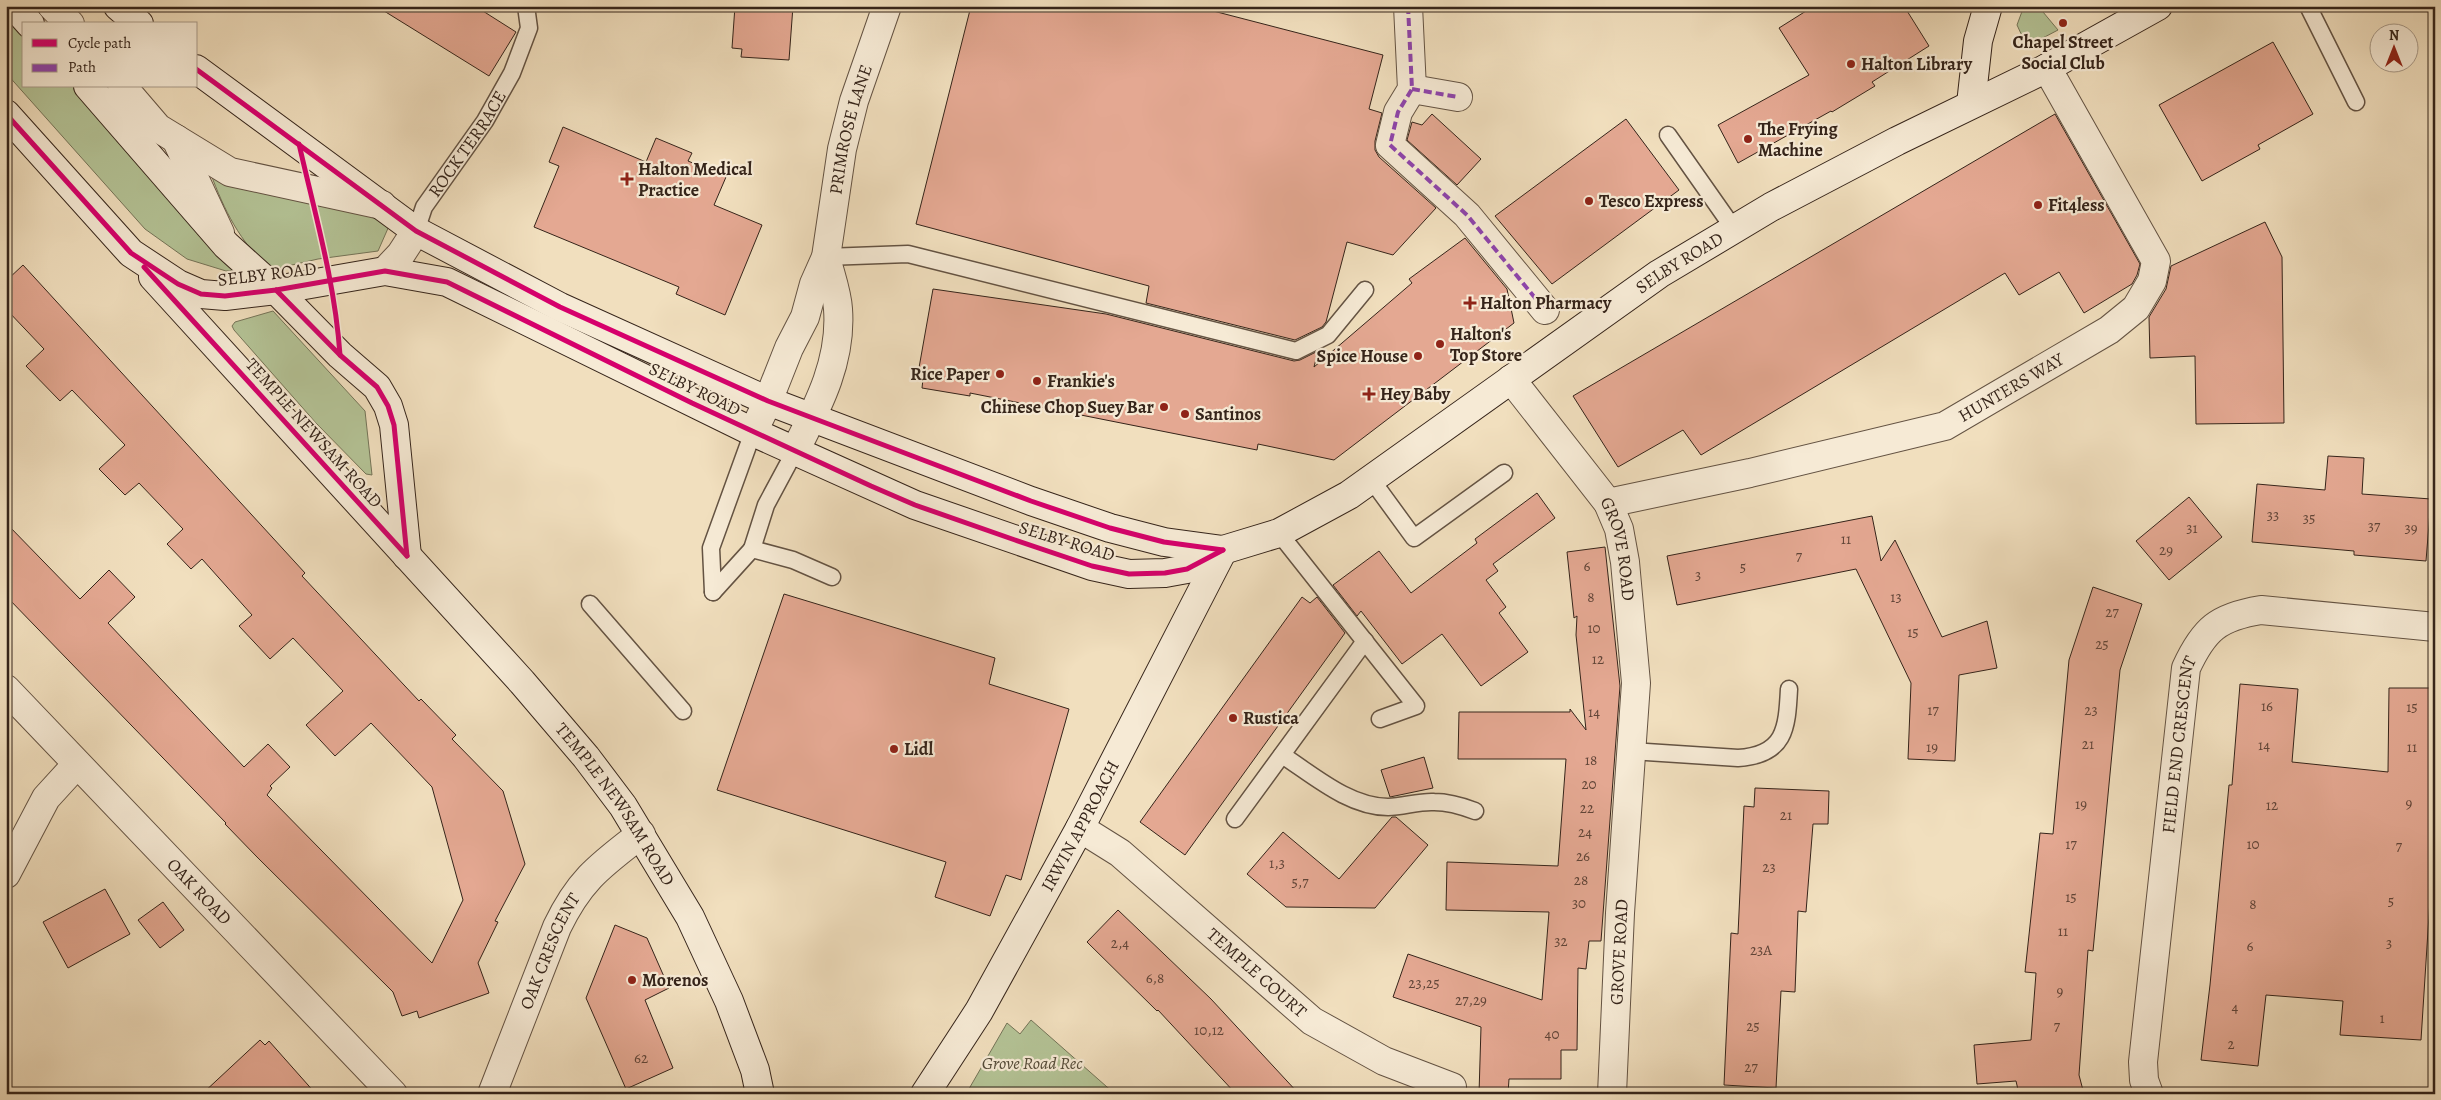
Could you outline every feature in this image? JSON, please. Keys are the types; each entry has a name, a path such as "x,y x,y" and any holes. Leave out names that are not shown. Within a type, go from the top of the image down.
{"street":[{"path":"14,6 28,22"},
{"path":"52,6 68,22"},
{"path":"118,6 137,22"},
{"name":"PRIMROSE LANE","path":"753,432 768,401 789,348 805,316 814,284 826,257 842,149 854,101 887,6"},
{"path":"1408,6 1412,89 1398,112 1390,145 1466,215 1545,310"},
{"path":"1971,104 1978,42 1988,6"},
{"name":"SELBY ROAD","path":"6,114 131,253 178,284 201,294 225,296 276,290 385,271 447,282 753,432 915,505 1092,566 1129,574 1165,573 1187,569 1223,550 1279,533 1349,494 1659,274 1734,229 1851,165 2046,68 2158,6"},
{"name":"HUNTERS WAY","path":"1608,503 1750,473 1945,426 2109,330 2136,308 2152,281 2156,260 2046,68"},
{"name":"SELBY ROAD","path":"198,71 416,231 560,307 768,401 1031,501 1110,528 1164,542 1223,550"},
{"name":"SELBY ROAD","path":"90,88 226,245 276,290"},
{"path":"124,88 158,128 230,172 382,205"},
{"path":"1412,89 1458,98"},
{"path":"176,139 226,245"},
{"name":"ROCK TERRACE","path":"385,271 401,254 416,231"},
{"name":"TEMPLE NEWSAM ROAD","path":"131,253 522,682 580,750 641,834 690,916 722,984 755,1070 760,1094"},
{"name":"PRIMROSE LANE","path":"795,451 819,404 837,351 838,308 826,257"},
{"name":"TEMPLE NEWSAM ROAD","path":"276,290 376,387 388,406 394,426 407,556"},
{"name":"GROVE ROAD","path":"1511,379 1608,503 1619,529 1624,554 1632,622 1636,682 1620,913 1612,1094"},
{"name":"IRWIN APPROACH","path":"925,1094 979,1010 1080,828 1223,550"},
{"name":"FIELD END CRESCENT","path":"2149,1094 2144,1080 2144,1052 2186,668 2196,645 2214,626 2236,614 2261,610 2435,627"},
{"name":"OAK ROAD","path":"6,689 393,1094"},
{"path":"6,874 46,798 77,764"},
{"name":"TEMPLE COURT","path":"1080,828 1120,853 1312,1021 1384,1061 1452,1087"},
{"name":"OAK CRESCENT","path":"492,1094 557,926 570,900 594,870 641,834"}],"lane":[{"name":"ROCK TERRACE","path":"416,231 424,207 485,121 512,73 529,28 526,6"},
{"path":"2308,6 2356,102"},
{"path":"1668,135 1734,229"},
{"path":"826,257 908,254 1296,351 1328,335 1365,290"},
{"path":"753,432 712,548 713,592 752,549 766,505 795,451"},
{"path":"1371,479 1414,538 1504,473"},
{"path":"1279,533 1416,706 1380,719"},
{"path":"752,549 793,560 832,577"},
{"path":"590,604 683,711"},
{"path":"1235,820 1365,642"},
{"path":"1631,751 1738,758 1755,757 1770,750 1781,738 1788,724 1789,689"},
{"path":"1282,755 1341,793 1363,803 1387,807 1433,801 1454,804 1475,811"}],"green space":[{"path":"2024,6 2038,6 2058,30 2037,41 2023,38 2017,25"},
{"path":"6,20 22,26 22,88 83,88 242,270 226,271 187,259 145,229 6,73"},
{"path":"210,172 379,216 389,226 378,251 318,259 270,270 250,248 234,225 221,200"},
{"path":"273,311 365,411 372,475 366,474 316,423 232,326 235,322"},
{"name":"Grove Road Rec","path":"1031,1020 1115,1094 966,1094 1007,1023 1020,1034"}],"building":[{"path":"376,6 475,6 516,32 489,76"},
{"path":"735,6 793,6 789,60 741,57 742,49 732,48"},
{"path":"971,6 1194,6 1383,55 1369,109 1382,113 1375,141 1375,150 1379,157 1436,208 1393,255 1347,242 1326,322 1322,327 1295,340 1146,303 1149,286 916,224"},
{"name":"Halton Library","path":"1814,6 1904,6 1929,46 1872,82 1875,86 1832,112 1738,163 1718,125 1809,75 1779,28"},
{"path":"2273,42 2313,114 2258,145 2260,149 2202,181 2159,105"},
{"path":"1432,114 1481,159 1457,185 1407,140 1412,122 1422,125"},
{"path":"2055,114 2140,264 2132,284 2084,313 2059,272 2019,295 2005,273 1701,455 1683,430 1618,467 1573,396"},
{"name":"Tesco Express","path":"1626,119 1679,190 1552,284 1495,216"},
{"path":"563,127 646,162 656,138 692,153 688,161 726,177 714,205 762,225 725,315 676,294 679,287 534,227 559,166 549,162"},
{"path":"2265,222 2282,257 2284,423 2196,424 2195,356 2150,358 2149,317 2166,289 2171,266"},
{"path":"1465,238 1507,289 1514,323 1334,460 1258,444 1257,450 970,393 970,396 922,388 923,379 917,379 933,289 1106,314 1294,361 1318,351 1314,367 1412,283 1409,279"},
{"path":"23,265 305,573 302,576 419,701 421,699 456,735 452,739 503,791 525,864 495,921 498,922 478,963 489,993 419,1018 417,1011 402,1016 393,992 257,857 6,596 6,523 80,599 109,570 135,597 108,623 244,767 268,744 290,767 270,786 272,788 267,795 432,963 463,900 432,787 371,723 335,756 306,725 343,691 293,638 270,659 239,626 252,615 202,559 191,569 167,544 183,529 139,483 125,495 99,469 125,445 72,390 60,401 26,366 44,349 6,309 6,281"},
{"path":"2328,456 2364,458 2362,494 2431,499 2426,561 2354,555 2354,551 2252,542 2257,484 2325,490"},
{"path":"1537,493 1555,518 1493,564 1498,571 1486,580 1506,607 1499,613 1528,652 1481,686 1442,634 1402,664 1361,611 1357,616 1333,585 1379,551 1411,593 1477,543 1475,539"},
{"path":"2189,497 2222,537 2169,580 2136,541"},
{"path":"1872,516 1881,561 1895,540 1942,637 1987,621 1997,668 1959,675 1955,761 1908,759 1911,683 1856,569 1677,605 1667,556"},
{"path":"1605,547 1620,686 1601,941 1589,941 1586,969 1578,968 1577,1050 1561,1050 1561,1079 1509,1079 1508,1094 1479,1094 1481,1027 1393,997 1408,954 1542,1000 1549,912 1446,910 1447,862 1558,866 1566,759 1458,759 1459,712 1570,712 1570,709 1586,730 1576,635 1577,616 1574,618 1567,552"},
{"path":"2093,587 2142,604 2120,670 2093,951 2088,950 2079,1075 2084,1094 2019,1094 2016,1081 1977,1084 1974,1045 2031,1040 2036,973 2025,972 2040,833 2053,834 2069,660"},
{"name":"Lidl","path":"784,594 995,658 989,684 1069,709 1021,880 1006,875 990,916 935,897 946,862 717,790"},
{"path":"1302,597 1310,603 1317,597 1345,633 1185,855 1140,822"},
{"path":"2240,684 2298,689 2292,762 2388,772 2389,688 2435,688 2435,869 2432,868 2421,1040 2340,1035 2343,1001 2266,995 2258,1066 2201,1060 2229,785 2232,785"},
{"path":"1424,757 1433,788 1390,797 1381,770"},
{"path":"1755,788 1829,791 1828,824 1813,824 1806,912 1798,911 1795,992 1781,991 1776,1088 1724,1085 1731,933 1738,934 1744,806 1754,807"},
{"path":"1392,817 1396,817 1428,845 1375,908 1286,907 1247,874 1283,832 1339,879"},
{"path":"105,889 130,934 68,968 43,922"},
{"path":"163,902 184,930 160,948 138,920"},
{"path":"1118,910 1211,999 1299,1094 1236,1094 1158,1010 1087,942"},
{"path":"615,925 647,938 669,988 645,1000 673,1068 626,1089 586,998"},
{"path":"260,1040 265,1045 269,1041 316,1094 202,1094"}],"marked path":[{"path":"1408,6 1412,89 1398,112 1390,145 1467,215 1545,310"},
{"path":"1412,89 1458,97"}],"cycle path":[{"path":"198,70 416,231 560,307 768,401 1031,501 1110,528 1164,542 1223,550"},
{"path":"6,114 131,253 178,284 201,294 225,296 276,290 385,271 447,282 692,403 871,486 915,505 1015,540 1092,566 1129,574 1165,573 1187,569 1223,550"},
{"path":"299,144 329,275 340,355"},
{"path":"144,267 407,556"},
{"path":"276,290 340,355 377,387 388,406 394,425 407,556"}],"place":[{"name":"Chapel Street Social Club","path":"2063,23"},
{"name":"Halton Library","path":"1851,64"},
{"name":"The Frying Machine","path":"1748,139"},
{"name":"Halton Medical Practice","path":"627,179"},
{"name":"Tesco Express","path":"1589,201"},
{"name":"Fit4less","path":"2038,205"},
{"name":"Halton Pharmacy","path":"1470,303"},
{"name":"Halton's Top Store","path":"1440,344"},
{"name":"Spice House","path":"1418,356"},
{"name":"Rice Paper","path":"1000,374"},
{"name":"Frankie's","path":"1037,381"},
{"name":"Hey Baby","path":"1369,394"},
{"name":"Chinese Chop Suey Bar","path":"1164,407"},
{"name":"Santinos","path":"1185,414"},
{"name":"Rustica","path":"1233,718"},
{"name":"Lidl","path":"894,749"},
{"name":"Morenos","path":"632,980"}]}
